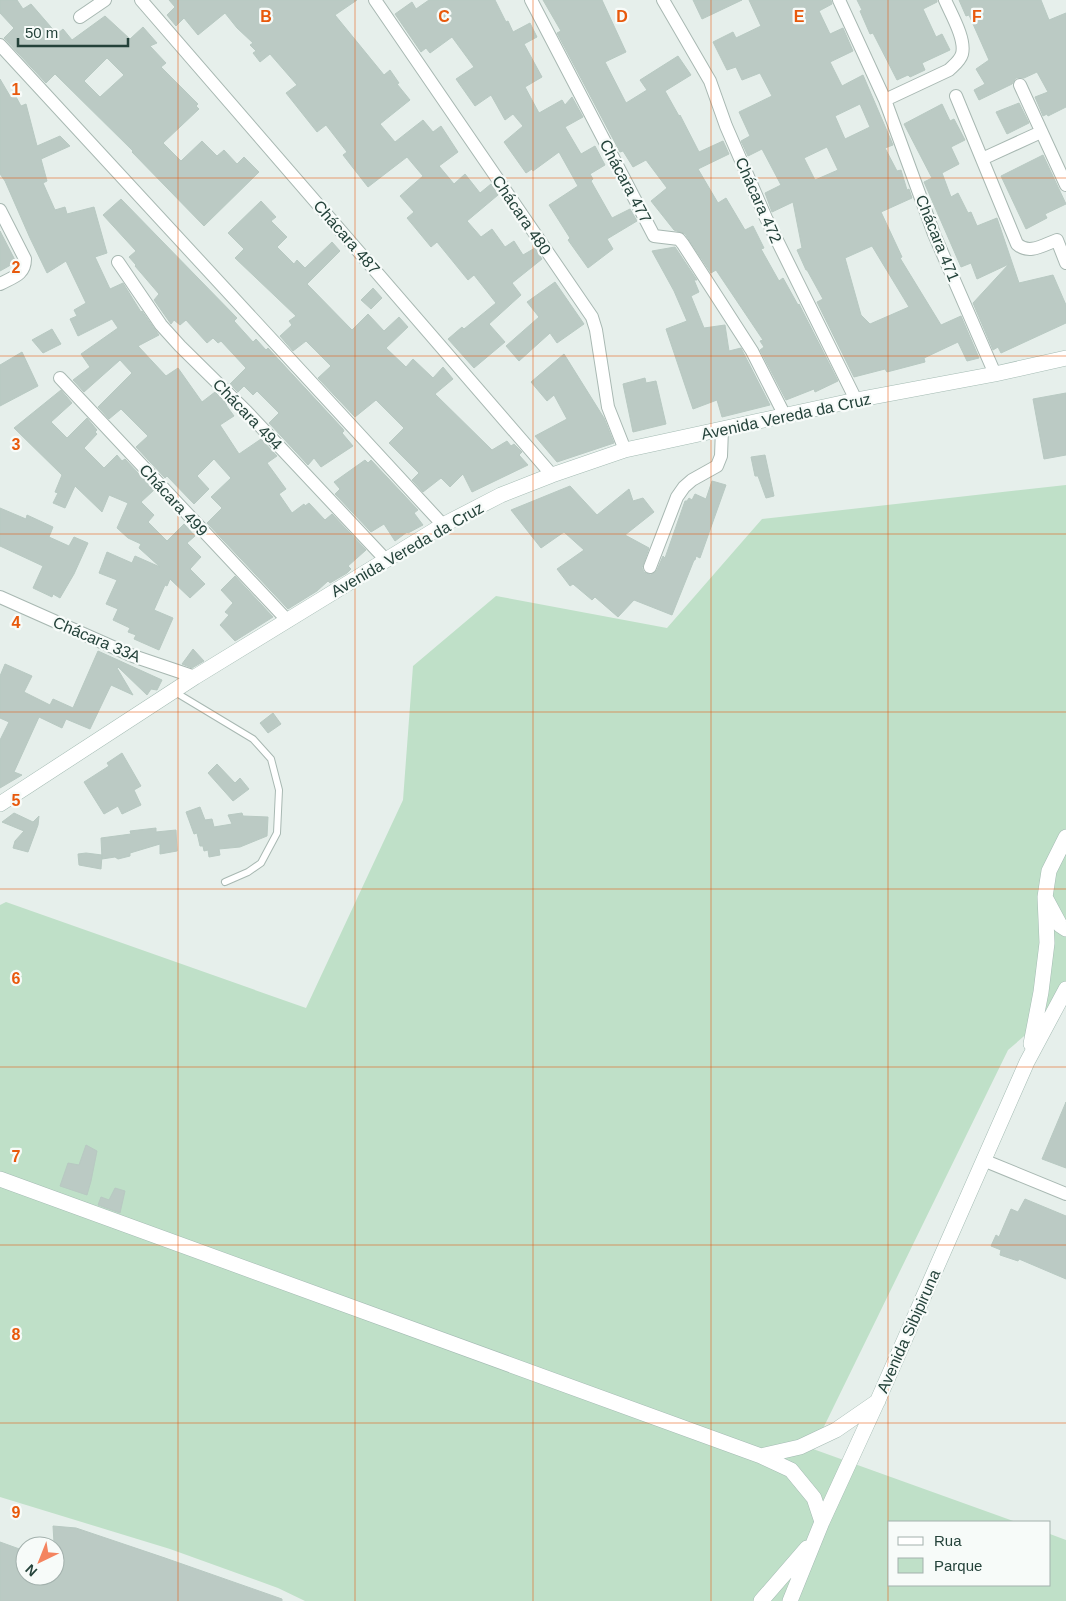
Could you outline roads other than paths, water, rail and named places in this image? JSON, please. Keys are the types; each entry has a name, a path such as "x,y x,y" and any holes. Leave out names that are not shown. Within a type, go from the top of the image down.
{"street":[{"path":"80,17 105,0"},
{"name":"Chácara 487","path":"141,0 552,475"},
{"name":"Chácara 480","path":"375,0 592,317 596,330 608,407 625,450"},
{"name":"Chácara 477","path":"531,0 654,236 679,239 683,244 752,350 785,416"},
{"name":"Chácara 472","path":"663,0 710,81 726,126 766,218 856,400"},
{"name":"Chácara 471","path":"839,0 885,100 934,234 994,374"},
{"path":"885,100 949,70 957,63 962,54 962,43 960,33 945,0"},
{"path":"0,45 443,524"},
{"path":"1020,85 1066,185"},
{"path":"956,96 1017,244 1022,249 1029,250 1061,237 1066,263"},
{"path":"982,159 1041,132"},
{"path":"0,210 25,259 25,267 21,272 0,284"},
{"name":"Chácara 494","path":"118,262 161,325 247,412 386,560"},
{"name":"Avenida Vereda da Cruz","path":"0,804 195,677 443,524 501,495 625,450 856,400 994,374 1066,358"},
{"name":"Chácara 499","path":"60,378 288,621"},
{"path":"650,568 677,497 692,480 717,466 721,456 722,429"},
{"name":"Chácara 33A","path":"0,597 133,656 195,677"},
{"name":"Avenida Sibipiruna","path":"1027,1062 1042,982 1047,943 1045,897 1048,871 1066,837"},
{"path":"1045,897 1060,924 1066,930"},
{"name":"Avenida Sibipiruna","path":"790,1601 822,1522 1027,1062 1066,989"},
{"path":"983,1160 1066,1194"},
{"path":"0,1179 761,1456 790,1470 814,1498 822,1522"},
{"path":"761,1456 800,1447 836,1430 878,1400"},
{"path":"761,1601 815,1540"}],"lane":[{"path":"174,691 253,739 271,759 279,790 277,833 261,863 248,872 225,882"}]}
